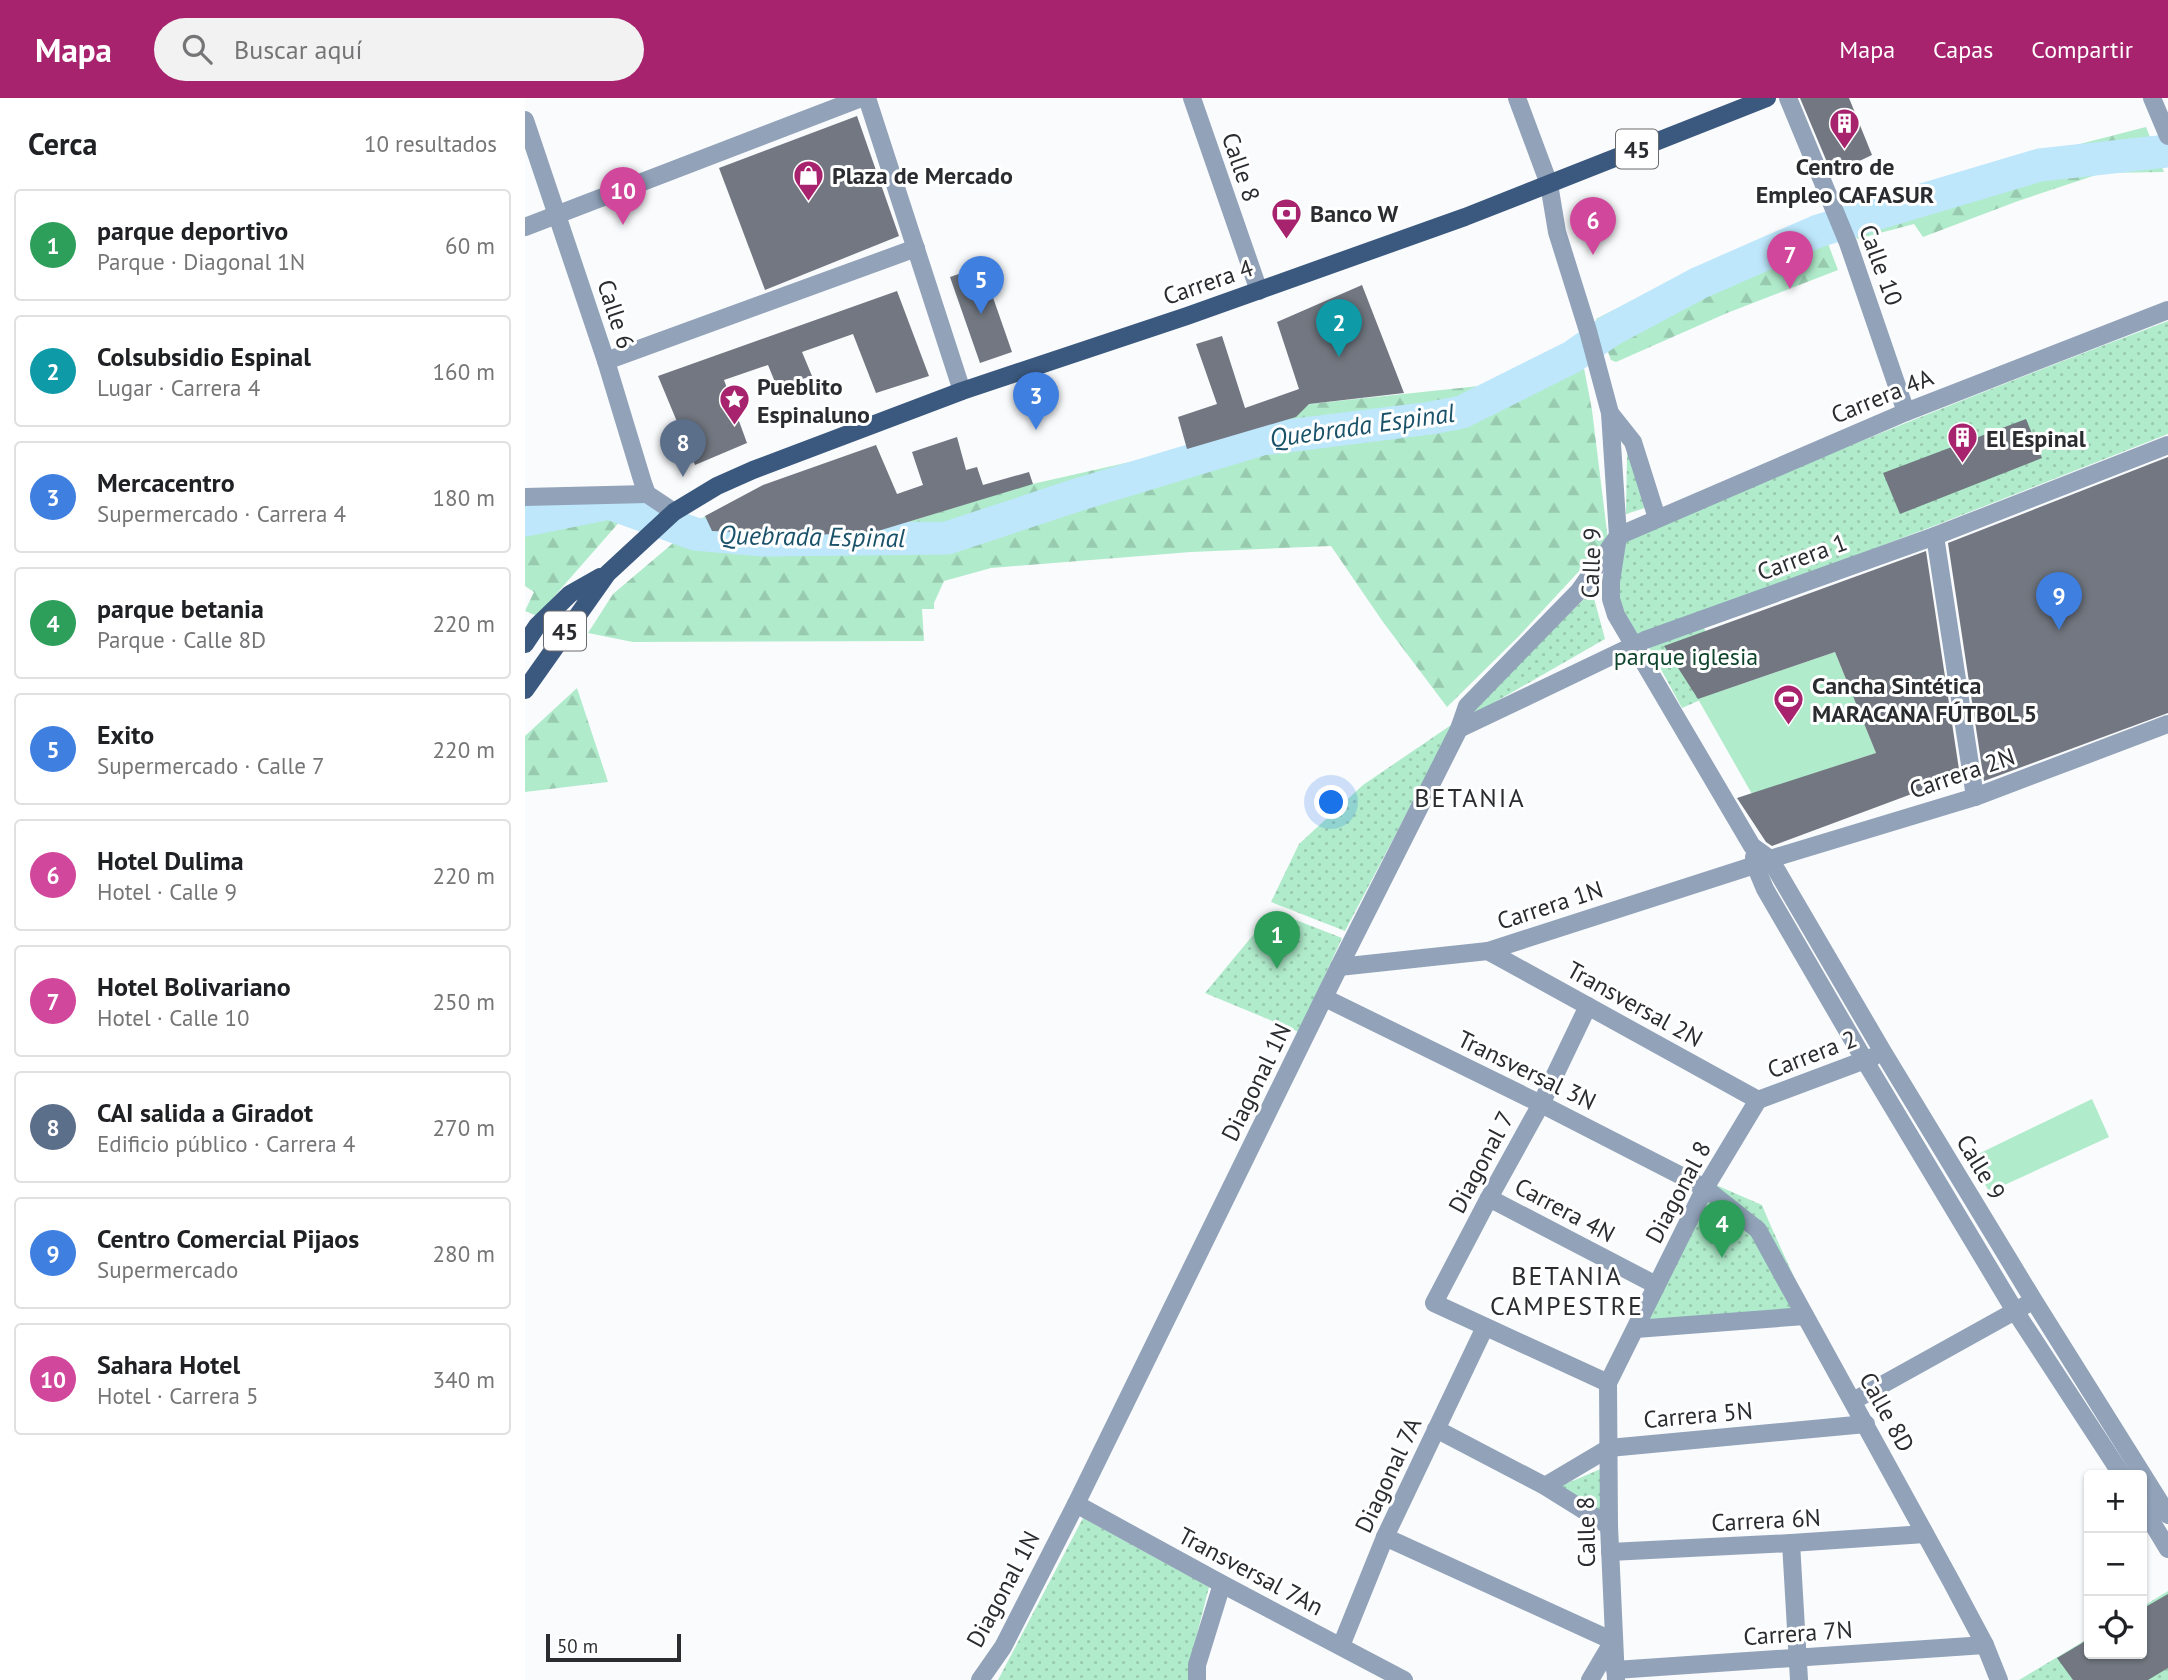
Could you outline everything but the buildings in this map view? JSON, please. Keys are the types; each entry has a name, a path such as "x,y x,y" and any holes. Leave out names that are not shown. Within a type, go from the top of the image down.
{"main road":[{"name":"Carrera 4","path":"671,515 717,486 753,470 962,391 1259,291 1549,184 1767,98"},
{"name":"45","path":"525,644 537,626 570,594 607,573 671,515"},
{"name":"45","path":"525,690 607,573"}],"street":[{"path":"525,227 861,98"},
{"path":"867,98 962,391"},
{"name":"Calle 8","path":"1192,98 1259,291"},
{"name":"Calle 9","path":"1517,98 1549,184 1557,232 1611,413 1618,536 1611,599 1616,615 1752,846 1883,1052 2034,1301 2164,1521 2168,1549"},
{"name":"Calle 10","path":"1788,98 1848,243 1906,412"},
{"path":"2152,98 2165,130"},
{"name":"Calle 6","path":"525,120 606,361 647,494"},
{"path":"606,361 916,248"},
{"name":"Carrera 4A","path":"1618,536 1906,412 2168,310"},
{"name":"Calle 9","path":"1611,413 1633,442 1657,518"},
{"name":"Carrera 1","path":"1459,729 1645,640 1935,536 2168,445"},
{"path":"525,497 647,494 671,515"},
{"name":"Diagonal 1N","path":"980,1680 1003,1647 1076,1504 1339,967 1459,729 1467,706 1579,590 1618,536"},
{"path":"1935,536 1975,796"},
{"name":"Carrera 2N","path":"1762,862 1975,796 2168,724"},
{"name":"Calle 9","path":"1762,862 1765,889 1865,1061 2015,1311 2119,1470"},
{"name":"Carrera 1N","path":"1339,967 1488,951 1762,862"},
{"name":"Transversal 2N","path":"1488,951 1758,1100"},
{"name":"Transversal 3N","path":"1325,998 1705,1188"},
{"name":"Diagonal 7","path":"1485,1327 1434,1303 1541,1104 1587,1006"},
{"name":"Carrera 2","path":"1758,1100 1883,1052"},
{"name":"Diagonal 8","path":"1608,1383 1705,1188 1758,1100"},
{"name":"Calle 8D","path":"1705,1188 1758,1230 1985,1645 1999,1680"},
{"name":"Carrera 4N","path":"1489,1198 1656,1285"},
{"path":"1853,1401 2034,1301"},
{"path":"1636,1329 1805,1316"},
{"path":"1485,1327 1608,1383"},
{"name":"Diagonal 7A","path":"1341,1646 1385,1537 1485,1327"},
{"name":"Calle 8","path":"1608,1383 1609,1527 1615,1675"},
{"name":"Carrera 5N","path":"1545,1486 1609,1448 1866,1424"},
{"path":"1436,1429 1545,1486 1609,1527"},
{"name":"Transversal 7An","path":"1076,1504 1404,1680"},
{"name":"Calle 9","path":"2147,1509 2164,1521"},
{"name":"Carrera 6N","path":"1610,1552 1791,1544 1924,1534"},
{"path":"1385,1537 1613,1641 1590,1680"},
{"path":"1791,1544 1799,1680"},
{"path":"1197,1680 1197,1665 1222,1584"},
{"name":"Carrera 7N","path":"1615,1675 1797,1658 1985,1645"}],"green space":[{"path":"2146,127 2164,172 2102,173 1923,237 1914,224 1857,239 1847,215 1974,177 2033,156"},
{"path":"1821,225 1838,270 1727,313 1616,362 1611,360 1596,319 1684,274 1727,263"},
{"path":"2168,321 2168,434 1635,639 1617,597 1623,542 1894,428"},
{"path":"1579,342 1592,410 1608,540 1519,636 1447,707 1383,622 1331,546 1191,552 991,568 944,581 934,609 922,609 924,641 633,642 588,633 613,594 705,516 712,531 816,535 878,531 1028,485 1187,449 1291,418 1309,404 1479,386"},
{"path":"1627,454 1631,454 1648,507 1626,514"},
{"path":"599,514 622,519 537,616 525,611 534,592 525,586 525,527"},
{"path":"1592,591 1605,639 1476,713 1474,708"},
{"name":"parque iglesia","path":"1700,619 1730,687 1682,708 1645,640"},
{"name":"Cancha Sintética MARACANA FÚTBOL 5","path":"1835,652 1876,753 1752,794 1698,699"},
{"path":"577,688 608,782 525,792 525,736"},
{"path":"1454,723 1345,931 1271,902 1299,844 1363,785"},
{"path":"1273,911 1342,938 1299,1032 1205,993"},
{"path":"2092,1099 2109,1137 1989,1192 1972,1157"},
{"path":"1709,1182 1762,1205 1807,1307 1636,1329"},
{"path":"1603,1468 1602,1515 1556,1488"},
{"path":"1083,1518 1209,1587 1189,1666 1189,1680 998,1680"},
{"path":"2168,1591 2168,1680 2019,1680 2084,1641 2084,1659 2147,1659 2147,1604"}],"waterway":[{"name":"Quebrada Espinal","path":"525,520 609,503 695,534 763,540 947,538 1262,439 1462,412 1572,357 1611,330 1699,283 1818,231 2040,165 2168,151"}],"place":[{"name":"Centro de Empleo CAFASUR","path":"1845,151"},
{"name":"Plaza de Mercado","path":"809,202"},
{"name":"Sahara Hotel","path":"623,225"},
{"name":"Banco W","path":"1287,240"},
{"name":"Hotel Dulima","path":"1593,255"},
{"name":"Hotel Bolivariano","path":"1790,289"},
{"name":"Exito","path":"981,314"},
{"name":"Colsubsidio Espinal","path":"1339,357"},
{"name":"Pueblito Espinaluno","path":"734,427"},
{"name":"Mercacentro","path":"1036,430"},
{"name":"El Espinal","path":"1963,465"},
{"name":"CAI salida a Giradot","path":"683,477"},
{"name":"Centro Comercial Pijaos","path":"2059,630"},
{"name":"Cancha Sintética MARACANA FÚTBOL 5","path":"1789,726"},
{"name":"parque deportivo","path":"1277,969"},
{"name":"parque betania","path":"1722,1258"}],"district":[{"name":"BETANIA","path":"1470,797"},
{"name":"BETANIA CAMPESTRE","path":"1567,1290"}]}
